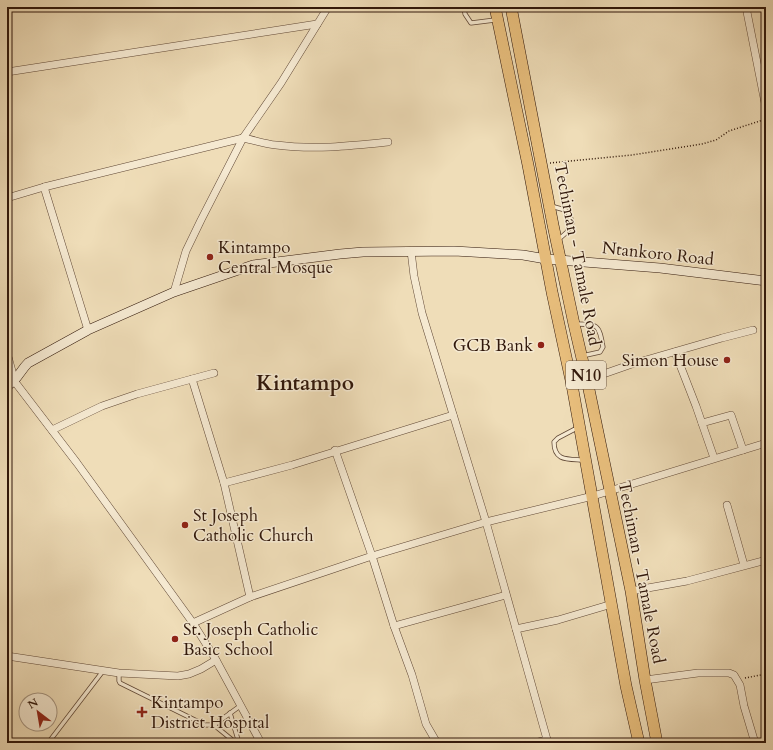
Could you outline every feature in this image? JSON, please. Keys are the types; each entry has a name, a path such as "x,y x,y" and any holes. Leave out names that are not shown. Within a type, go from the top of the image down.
{"highway":[{"name":"Techiman - Tamale Road","path":"496,7 581,431 626,686 639,743"},
{"name":"Techiman - Tamale Road","path":"511,7 574,324 588,380 631,591 645,680 657,743"},
{"path":"581,431 598,431"}],"main road":[{"name":"Ntankoro Road","path":"11,384 28,363 88,330 174,292 253,265 348,253 462,251 523,255 546,259 660,268 766,281"}],"street":[{"path":"174,292 186,251 243,138 281,83 328,7"},
{"path":"746,7 766,108"},
{"path":"7,72 317,24"},
{"path":"7,198 44,187 243,138 275,145 306,148 338,148 388,142"},
{"path":"44,187 88,330"},
{"path":"411,251 414,276 422,313 486,522 548,741 534,743"},
{"path":"572,385 632,364 754,330"},
{"path":"675,352 714,458"},
{"path":"7,353 11,384 52,430 193,623 216,660 261,743"},
{"path":"52,430 102,406 137,394 214,373"},
{"path":"192,379 224,483 250,597"},
{"path":"224,483 453,415"},
{"path":"702,423 731,416 743,450"},
{"path":"193,623 250,597 372,556 486,522 593,496 766,443"},
{"path":"336,450 412,676 426,724 437,743"},
{"path":"726,505 744,565"},
{"path":"631,591 687,581 766,560"},
{"path":"394,626 506,595"},
{"path":"516,629 558,620 612,604"},
{"path":"7,656 119,673 178,676 201,670 216,660"},
{"path":"645,680 698,673 729,673 734,675 740,685 744,706 755,743"}],"lane":[{"path":"464,7 465,14 471,24 498,20"},
{"path":"550,206 564,210 570,216 572,224 567,232 557,240"},
{"path":"574,324 593,324 600,330 603,347 600,352 581,356"},
{"path":"581,431 558,438 554,442 554,449 559,457 565,459 586,460"},
{"path":"48,743 104,670"},
{"path":"119,673 120,683 205,725 214,725 241,705"},
{"path":"230,713 239,743"},
{"path":"214,725 230,740 236,743"}],"path":[{"path":"542,164 632,156 702,144 716,140 729,131 766,119"},
{"path":"738,680 766,674"}],"place":[{"name":"Kintampo Central Mosque","path":"210,257"},
{"name":"GCB Bank","path":"541,345"},
{"name":"Simon House","path":"727,360"},
{"name":"St Joseph Catholic Church","path":"185,525"},
{"name":"St. Joseph Catholic Basic School","path":"175,639"},
{"name":"Kintampo District Hospital","path":"142,712"}],"district":[{"name":"Kintampo","path":"305,383"}]}
